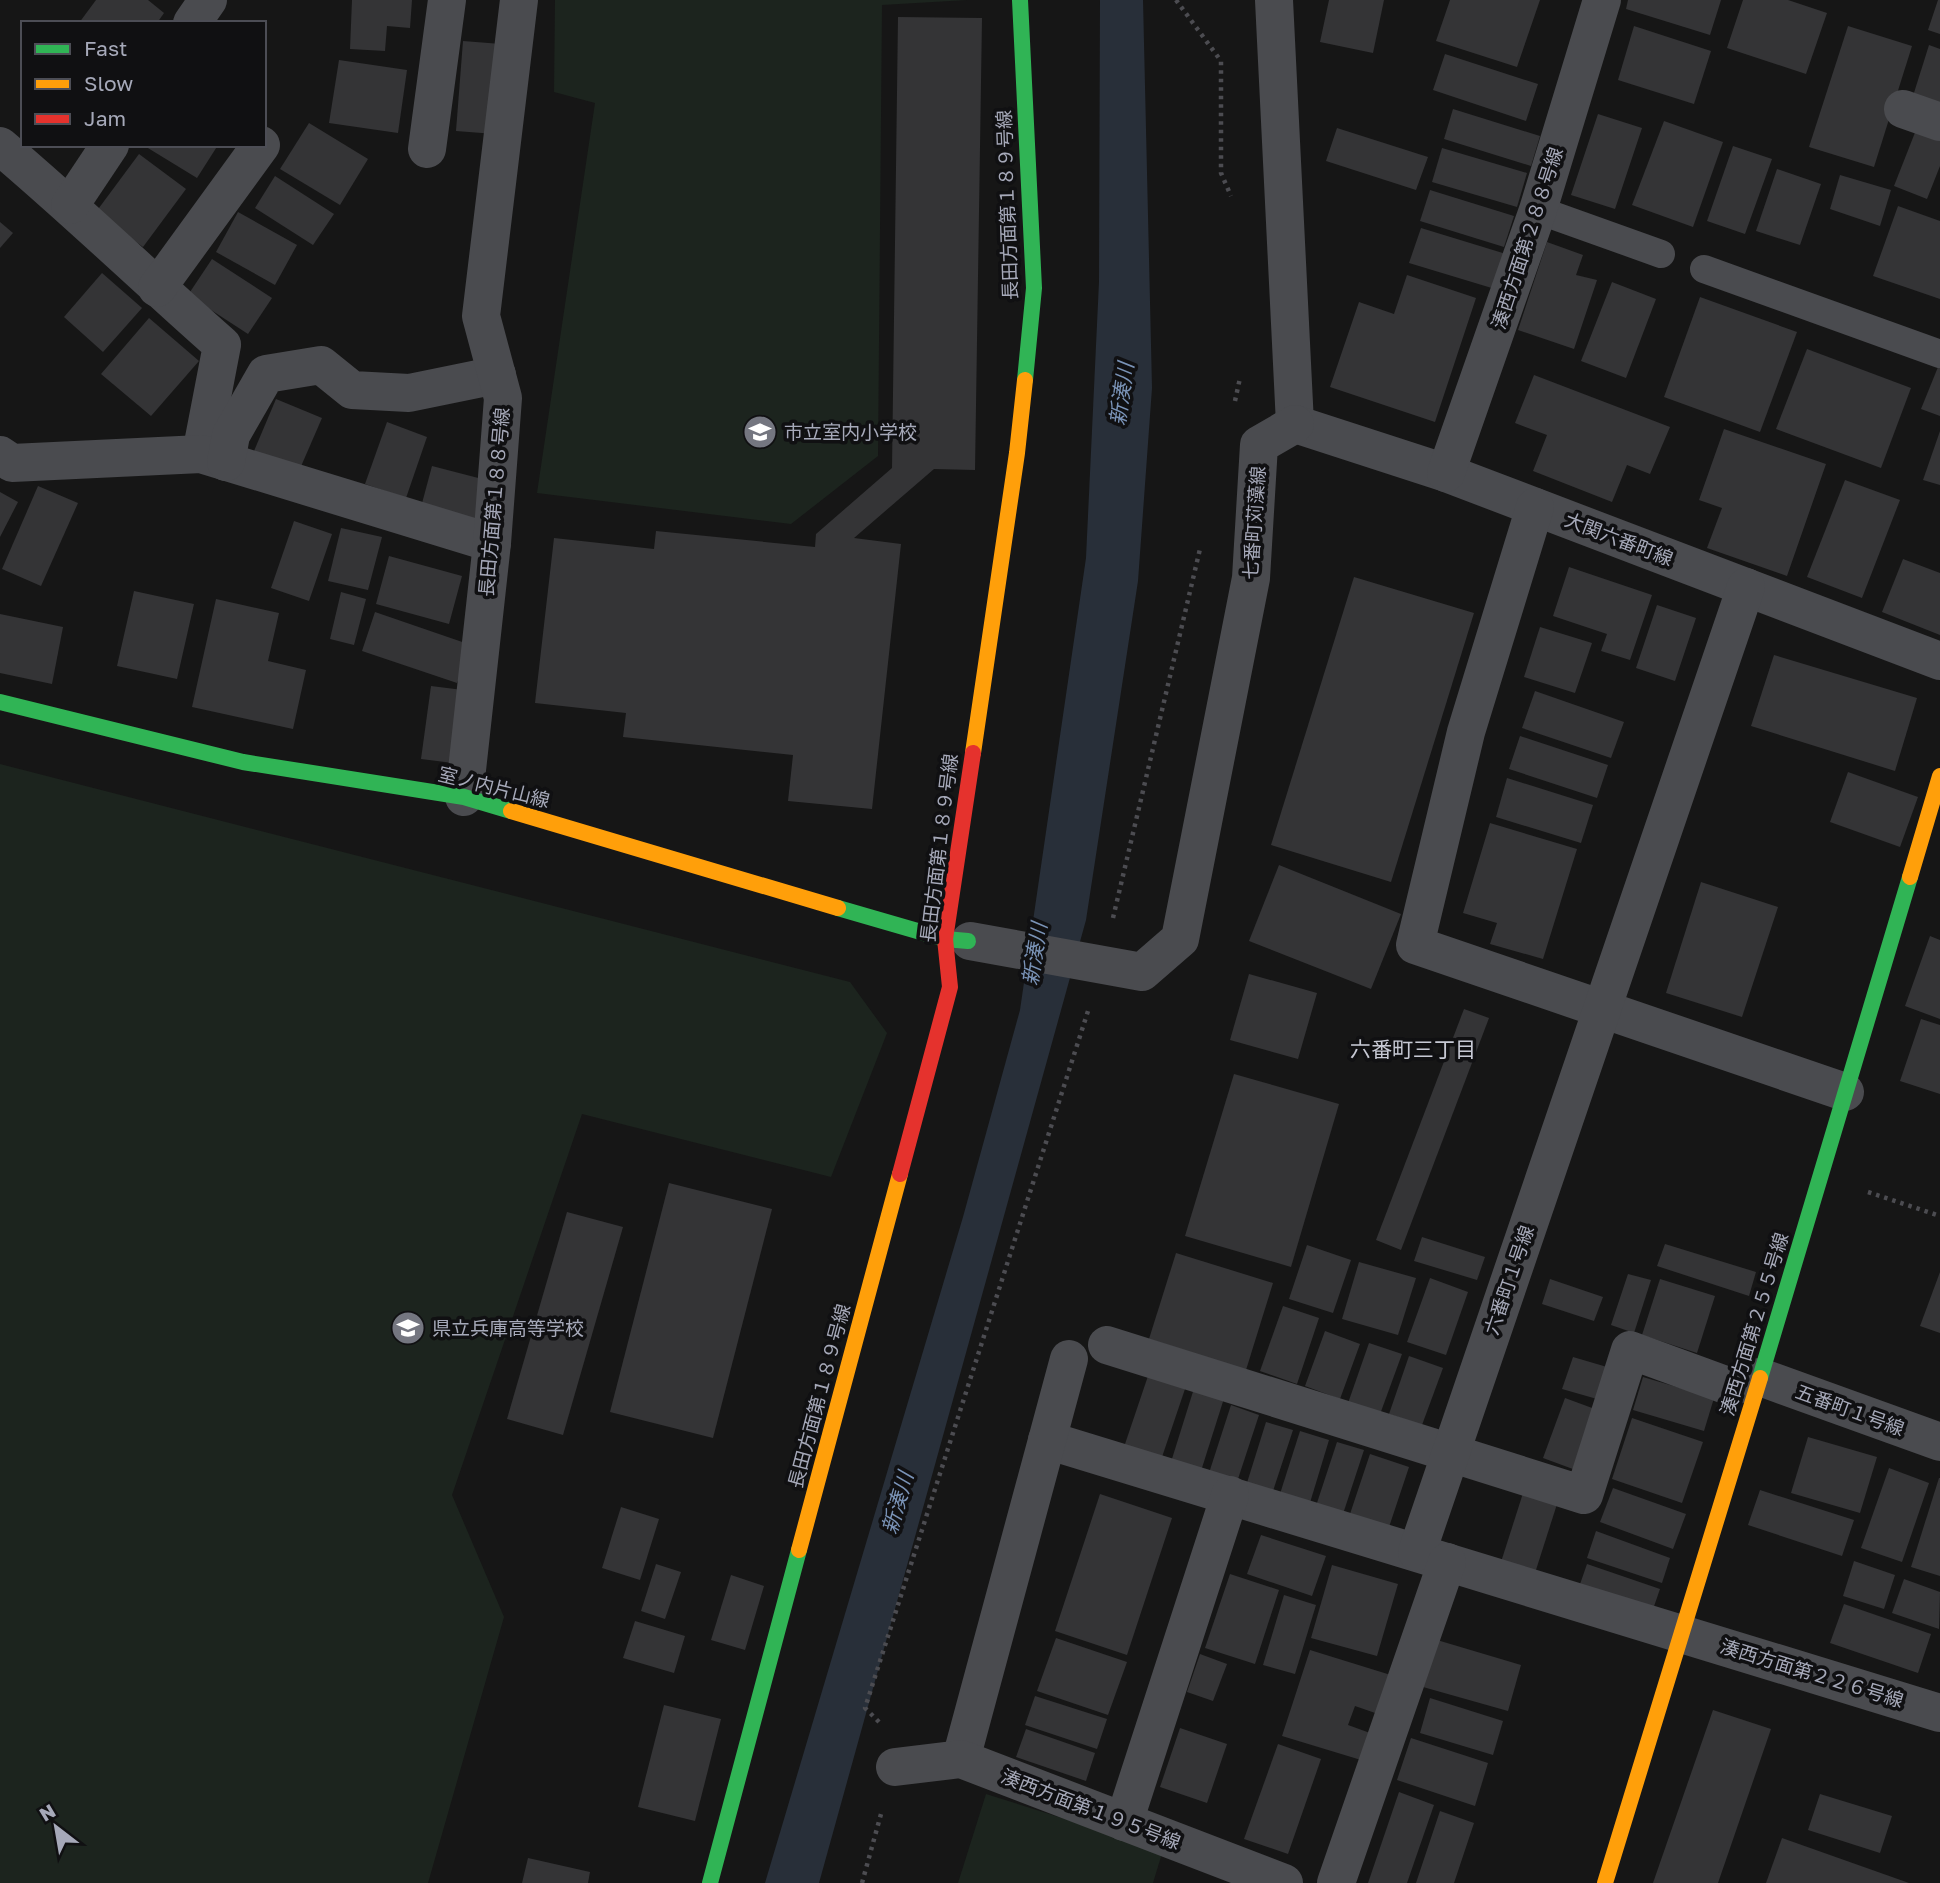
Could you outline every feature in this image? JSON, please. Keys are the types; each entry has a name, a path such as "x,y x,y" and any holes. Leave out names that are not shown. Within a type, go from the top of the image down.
{"street":[{"path":"193,21 208,0"},
{"path":"427,149 447,0"},
{"name":"長田方面第１８８号線","path":"464,797 492,543 503,398 481,316 519,0"},
{"name":"長田方面第１８９号線","path":"710,1883 950,987 1017,453 1034,288 1020,0"},
{"path":"1274,0 1294,424"},
{"name":"湊西方面第２８８号線","path":"1446,474 1538,210 1602,0"},
{"path":"1903,109 1940,122"},
{"path":"0,146 70,205 157,288 222,345 214,458"},
{"path":"70,205 109,147"},
{"path":"157,288 260,147"},
{"path":"214,458 231,435 266,374 321,365 352,390 409,393 497,375"},
{"name":"七番町苅藻線","path":"957,940 1142,972 1180,939 1251,578 1259,445 1294,424"},
{"name":"大関六番町線","path":"1294,424 1446,474 1940,661"},
{"path":"0,455 12,463 214,458 492,543"},
{"path":"1535,507 1466,732 1415,945 1845,1092"},
{"name":"六番町１号線","path":"1336,1883 1432,1557 1450,1453 1746,587"},
{"name":"室ノ内片山線","path":"0,702 243,762 464,797 957,940"},
{"name":"湊西方面第２５５号線","path":"1605,1883 1684,1633 1940,776"},
{"path":"1107,1345 1584,1495 1630,1350 1731,1387 1760,1377"},
{"path":"961,1759 1069,1359"},
{"name":"五番町１号線","path":"1760,1377 1940,1442"},
{"name":"湊西方面第２２６号線","path":"1047,1440 1940,1713"},
{"path":"1124,1822 1230,1495"},
{"name":"湊西方面第１９５号線","path":"895,1767 961,1759 1284,1883"}],"lane":[{"path":"1538,210 1661,254"},
{"path":"1704,269 1940,354"}],"path":[{"path":"1821,1177 1940,1216"}],"shaded area":[{"path":"555,0 967,0 882,5 878,456 791,524 537,493 595,103 554,92"},
{"name":"県立兵庫高等学校","path":"0,764 850,982 887,1033 831,1177 582,1114 452,1495 504,1617 428,1883 0,1883"},
{"path":"986,1794 1163,1850 1153,1883 958,1883"}],"water":[{"name":"新湊川","path":"1100,0 1143,0 1152,388 1138,581 1086,920 819,1883 765,1883 963,1217 1020,1010 1086,558 1099,282"}],"building":[{"path":"96,0 148,0 164,13 158,21 80,21"},
{"path":"352,0 412,0 410,28 387,26 385,51 350,49"},
{"path":"1329,0 1384,0 1373,53 1320,42"},
{"path":"1450,0 1540,0 1517,67 1436,41"},
{"path":"1628,0 1721,0 1710,35 1626,9"},
{"path":"1743,0 1788,0 1827,13 1806,74 1727,48"},
{"path":"1940,0 1940,34 1928,30"},
{"path":"898,17 982,18 975,470 934,469 854,538 901,544 872,809 788,801 793,755 623,737 626,713 535,703 554,538 654,549 656,531 815,547 816,534 892,468"},
{"path":"1634,26 1711,51 1694,104 1618,80"},
{"path":"1848,26 1912,46 1874,167 1809,147"},
{"path":"463,41 501,44 495,134 456,131"},
{"path":"1929,45 1940,49 1940,105 1913,96"},
{"path":"1445,54 1538,84 1526,121 1433,90"},
{"path":"339,60 407,70 398,133 329,123"},
{"path":"1453,109 1540,136 1531,166 1444,139"},
{"path":"1598,114 1642,128 1615,209 1571,195"},
{"path":"1664,121 1723,142 1693,227 1632,205"},
{"path":"309,123 368,159 340,205 280,169"},
{"path":"1337,128 1428,157 1416,190 1326,161"},
{"path":"1916,130 1940,138 1940,166 1927,199 1894,186"},
{"path":"1733,146 1772,159 1745,234 1707,221"},
{"path":"146,147 217,147 197,178"},
{"path":"1442,148 1527,173 1517,207 1432,182"},
{"path":"139,154 186,189 143,247 96,212"},
{"path":"1777,169 1821,184 1800,245 1756,231"},
{"path":"1840,175 1891,190 1880,226 1830,209"},
{"path":"275,176 334,214 313,245 255,208"},
{"path":"1430,190 1514,216 1504,247 1420,221"},
{"path":"1898,206 1940,221 1940,299 1873,276"},
{"path":"238,212 297,245 275,285 216,252"},
{"path":"0,222 13,233 0,248"},
{"path":"1421,228 1506,254 1495,289 1409,263"},
{"path":"1547,242 1583,255 1576,275 1597,280 1574,349 1518,330"},
{"path":"212,259 272,298 248,334 188,295"},
{"path":"102,273 142,308 103,352 64,317"},
{"path":"1407,275 1476,298 1435,422 1330,387 1359,302 1394,314"},
{"path":"1612,282 1656,299 1626,378 1581,361"},
{"path":"1700,297 1797,332 1760,432 1664,397"},
{"path":"149,318 199,361 151,416 101,374"},
{"path":"1807,349 1911,388 1881,468 1776,429"},
{"path":"1938,367 1940,368 1940,416 1921,409"},
{"path":"1534,375 1670,427 1650,474 1627,465 1612,502 1533,471 1547,435 1515,423"},
{"path":"276,399 322,418 299,471 254,451"},
{"path":"387,422 427,437 406,498 365,484"},
{"path":"1724,429 1826,464 1787,576 1707,548 1722,508 1699,500"},
{"path":"1940,431 1940,485 1923,480"},
{"path":"432,466 486,480 476,521 421,507"},
{"path":"1845,480 1900,500 1862,598 1807,577"},
{"path":"38,486 78,503 41,586 2,569"},
{"path":"0,492 18,502 0,537"},
{"path":"294,521 332,534 309,601 271,588"},
{"path":"341,528 382,537 368,590 328,581"},
{"path":"389,556 462,576 449,624 376,604"},
{"path":"1903,559 1940,573 1940,635 1882,612"},
{"path":"1569,567 1652,595 1630,660 1601,651 1607,634 1553,616"},
{"path":"1354,577 1474,613 1391,882 1271,845"},
{"path":"134,591 194,604 177,679 117,666"},
{"path":"341,592 366,599 354,645 330,639"},
{"path":"216,599 279,613 268,661 306,670 293,729 192,707"},
{"path":"1657,605 1696,618 1675,681 1636,668"},
{"path":"375,612 471,645 457,683 362,651"},
{"path":"0,614 63,627 52,684 0,673"},
{"path":"1540,627 1592,643 1575,693 1524,677"},
{"path":"1774,655 1917,698 1895,771 1751,726"},
{"path":"431,686 463,690 453,763 421,759"},
{"path":"1535,691 1624,722 1611,758 1522,728"},
{"path":"1520,736 1608,765 1597,798 1509,769"},
{"path":"1848,772 1918,797 1900,847 1830,822"},
{"path":"1507,778 1593,805 1581,843 1496,817"},
{"path":"1490,823 1577,849 1543,959 1490,944 1497,923 1463,913"},
{"path":"1279,865 1401,914 1371,989 1249,941"},
{"path":"1701,882 1778,907 1742,1017 1666,993"},
{"path":"1930,936 1940,940 1940,1019 1905,1006"},
{"path":"1249,974 1317,993 1298,1059 1230,1040"},
{"path":"1464,1009 1489,1018 1401,1250 1376,1240"},
{"path":"1921,1019 1940,1025 1940,1094 1900,1081"},
{"path":"1234,1074 1339,1104 1291,1267 1185,1236"},
{"path":"669,1183 772,1209 713,1438 610,1412"},
{"path":"567,1212 623,1227 563,1435 507,1419"},
{"path":"1422,1237 1485,1257 1477,1280 1414,1261"},
{"path":"1665,1244 1756,1272 1749,1296 1657,1266"},
{"path":"1307,1245 1351,1260 1333,1313 1289,1299"},
{"path":"1176,1253 1273,1283 1246,1370 1149,1339"},
{"path":"1359,1262 1416,1278 1398,1335 1342,1319"},
{"path":"1940,1272 1940,1333 1920,1326"},
{"path":"1628,1274 1651,1280 1634,1333 1611,1325"},
{"path":"1430,1278 1468,1292 1446,1355 1407,1342"},
{"path":"1550,1279 1603,1297 1594,1321 1542,1304"},
{"path":"1660,1279 1715,1296 1697,1353 1642,1335"},
{"path":"1283,1306 1319,1318 1297,1384 1260,1371"},
{"path":"1325,1331 1360,1344 1340,1399 1305,1386"},
{"path":"1369,1343 1402,1354 1379,1417 1347,1406"},
{"path":"1409,1356 1443,1368 1422,1425 1389,1414"},
{"path":"1573,1357 1607,1367 1597,1399 1562,1389"},
{"path":"1149,1373 1186,1386 1161,1460 1124,1447"},
{"path":"1643,1377 1714,1398 1704,1431 1633,1410"},
{"path":"1196,1382 1226,1392 1201,1471 1171,1462"},
{"path":"1565,1398 1603,1412 1581,1472 1543,1458"},
{"path":"1231,1405 1259,1415 1237,1482 1209,1473"},
{"path":"1632,1418 1703,1442 1682,1503 1612,1479"},
{"path":"1266,1422 1293,1430 1272,1494 1246,1486"},
{"path":"1300,1431 1329,1440 1309,1506 1279,1497"},
{"path":"1808,1437 1877,1457 1860,1513 1791,1493"},
{"path":"1337,1442 1364,1450 1342,1517 1315,1509"},
{"path":"1370,1454 1409,1467 1387,1533 1348,1520"},
{"path":"1889,1468 1929,1483 1902,1562 1861,1548"},
{"path":"1940,1478 1940,1576 1911,1567"},
{"path":"1613,1488 1686,1514 1673,1549 1600,1522"},
{"path":"1524,1490 1558,1501 1535,1573 1501,1562"},
{"path":"1760,1490 1854,1520 1842,1556 1748,1525"},
{"path":"1100,1494 1172,1518 1127,1655 1055,1631"},
{"path":"621,1507 659,1519 640,1580 602,1568"},
{"path":"1596,1531 1670,1558 1662,1583 1587,1558"},
{"path":"1261,1535 1326,1556 1312,1596 1247,1574"},
{"path":"1854,1561 1895,1575 1884,1609 1843,1596"},
{"path":"656,1564 681,1572 665,1619 641,1611"},
{"path":"1587,1564 1660,1589 1651,1615 1578,1590"},
{"path":"1332,1565 1398,1584 1377,1656 1311,1638"},
{"path":"1230,1574 1279,1590 1255,1664 1205,1648"},
{"path":"731,1575 764,1586 745,1650 711,1640"},
{"path":"1904,1579 1940,1592 1939,1629 1892,1613"},
{"path":"1284,1595 1316,1605 1295,1674 1263,1665"},
{"path":"1844,1604 1931,1634 1918,1673 1830,1643"},
{"path":"635,1621 685,1636 674,1673 623,1658"},
{"path":"1056,1638 1127,1662 1108,1715 1037,1691"},
{"path":"1437,1640 1521,1665 1508,1711 1423,1687"},
{"path":"1310,1650 1394,1676 1381,1715 1355,1706 1348,1725 1370,1733 1361,1760 1282,1736"},
{"path":"1200,1654 1227,1664 1213,1701 1187,1692"},
{"path":"1035,1696 1107,1719 1097,1749 1025,1725"},
{"path":"1430,1698 1503,1721 1493,1755 1420,1733"},
{"path":"664,1705 721,1719 695,1821 638,1807"},
{"path":"1713,1710 1771,1729 1718,1883 1653,1883"},
{"path":"1180,1728 1227,1744 1207,1803 1160,1787"},
{"path":"1026,1729 1095,1753 1086,1781 1016,1757"},
{"path":"1411,1738 1488,1763 1475,1806 1397,1780"},
{"path":"1278,1744 1321,1759 1288,1854 1244,1839"},
{"path":"1399,1792 1434,1805 1407,1883 1368,1883"},
{"path":"1820,1794 1892,1816 1880,1853 1808,1830"},
{"path":"1440,1811 1474,1823 1454,1883 1416,1883"},
{"path":"1782,1838 1909,1883 1766,1883"},
{"path":"528,1858 590,1872 588,1883 522,1883"}],"traffic: fast":[{"path":"1020,0 1034,288 1025,380"},
{"path":"0,702 243,762 464,797 511,811"},
{"path":"1760,1378 1910,877"},
{"path":"838,908 945,939 968,941"},
{"path":"710,1883 799,1550"}],"traffic: slow":[{"path":"973,753 1017,453 1025,380"},
{"path":"1910,877 1940,776"},
{"path":"511,811 838,908"},
{"path":"799,1550 900,1174"},
{"path":"1605,1883 1760,1378"}],"traffic: jam":[{"path":"900,1174 950,987 945,939 973,753"}],"place":[{"name":"市立室内小学校","path":"760,432"},
{"name":"県立兵庫高等学校","path":"408,1328"}],"district":[{"name":"六番町三丁目","path":"1413,1050"}]}
